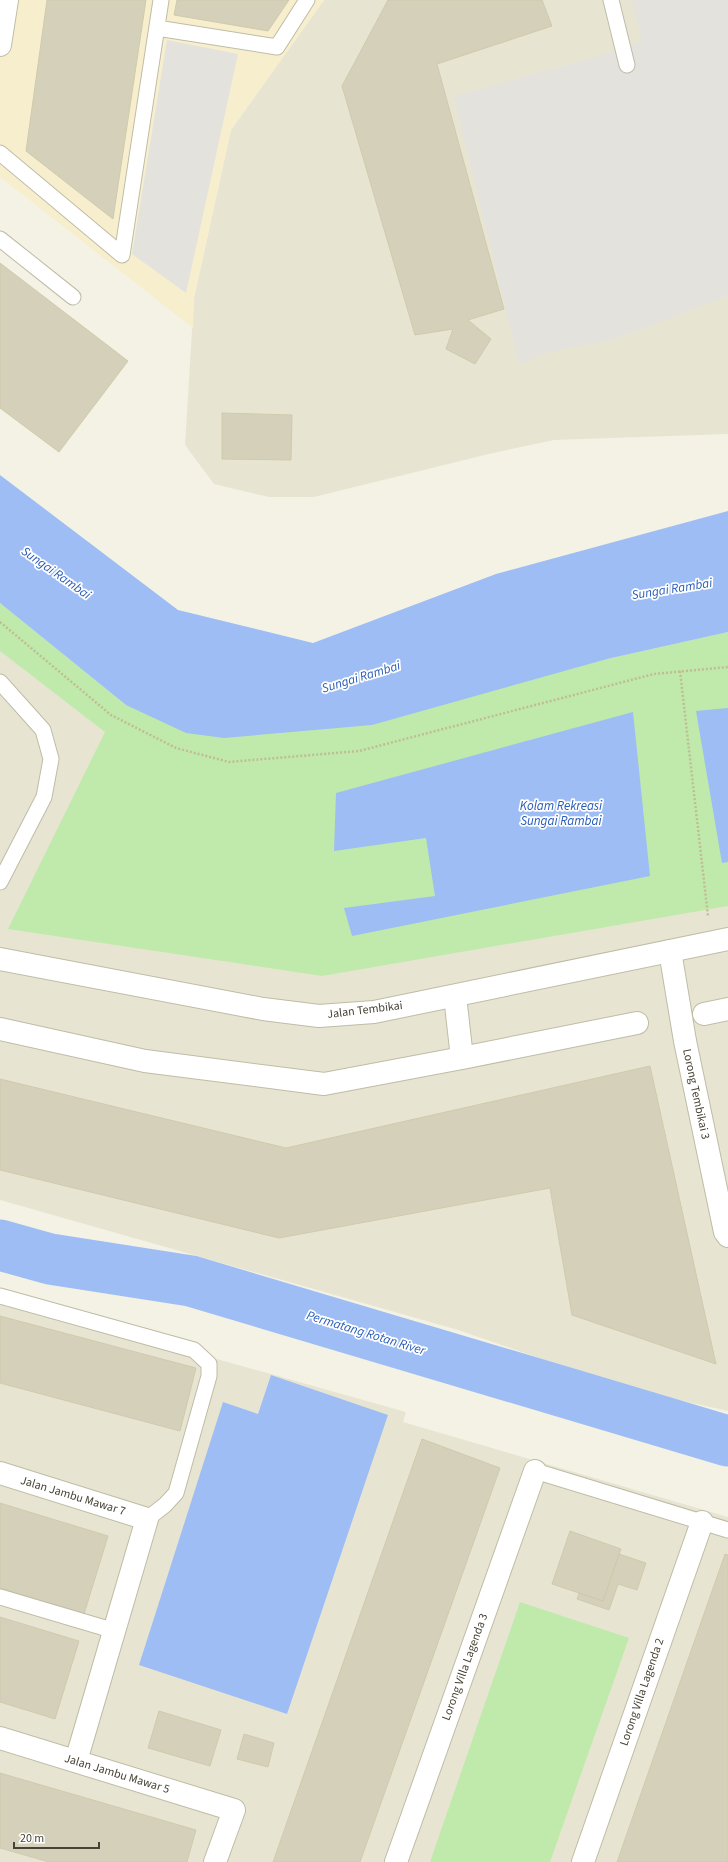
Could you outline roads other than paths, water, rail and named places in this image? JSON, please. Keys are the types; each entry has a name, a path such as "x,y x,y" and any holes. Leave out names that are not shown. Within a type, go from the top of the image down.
{"street":[{"path":"0,45 7,0"},
{"name":"Jalan Tembikai","path":"0,959 263,1009 318,1016 374,1012 719,941"},
{"name":"Lorong Tembikai 3","path":"670,951 686,1051 725,1232 728,1236"},
{"path":"455,996 462,1058"},
{"path":"704,1014 728,1009"},
{"path":"0,1029 145,1061 324,1084 637,1023"},
{"name":"Lorong Villa Lagenda 3","path":"396,1862 534,1471"},
{"name":"Jalan Jambu Mawar 7","path":"0,1473 146,1519"},
{"path":"76,1761 115,1631 146,1519"},
{"name":"Lorong Villa Lagenda 2","path":"583,1862 702,1522"},
{"name":"Jalan Jambu Mawar 5","path":"0,1738 234,1810 215,1862"}],"lane":[{"path":"0,153 122,255 161,0"},
{"path":"157,28 277,46 307,0"},
{"path":"611,0 627,65"},
{"path":"0,239 73,297"},
{"path":"0,682 43,730 51,759 44,796 0,882"},
{"path":"0,1296 194,1350 209,1364 209,1376 176,1493 165,1505 146,1519"},
{"path":"534,1471 728,1530"},
{"path":"0,1596 115,1631"}],"water":[{"name":"Sungai Rambai","path":"0,475 178,610 313,643 496,574 728,511 728,632 607,659 372,725 224,738 186,733 126,705 0,603"},
{"path":"728,708 728,862 722,863 696,711"},
{"name":"Kolam Rekreasi Sungai Rambai","path":"633,712 650,876 352,936 344,908 435,896 426,838 334,851 336,793"},
{"path":"271,1375 388,1415 287,1714 139,1665 223,1402 258,1414"}],"waterway":[{"name":"Permatang Rotan River","path":"0,1245 50,1259 191,1281 728,1441"}]}
